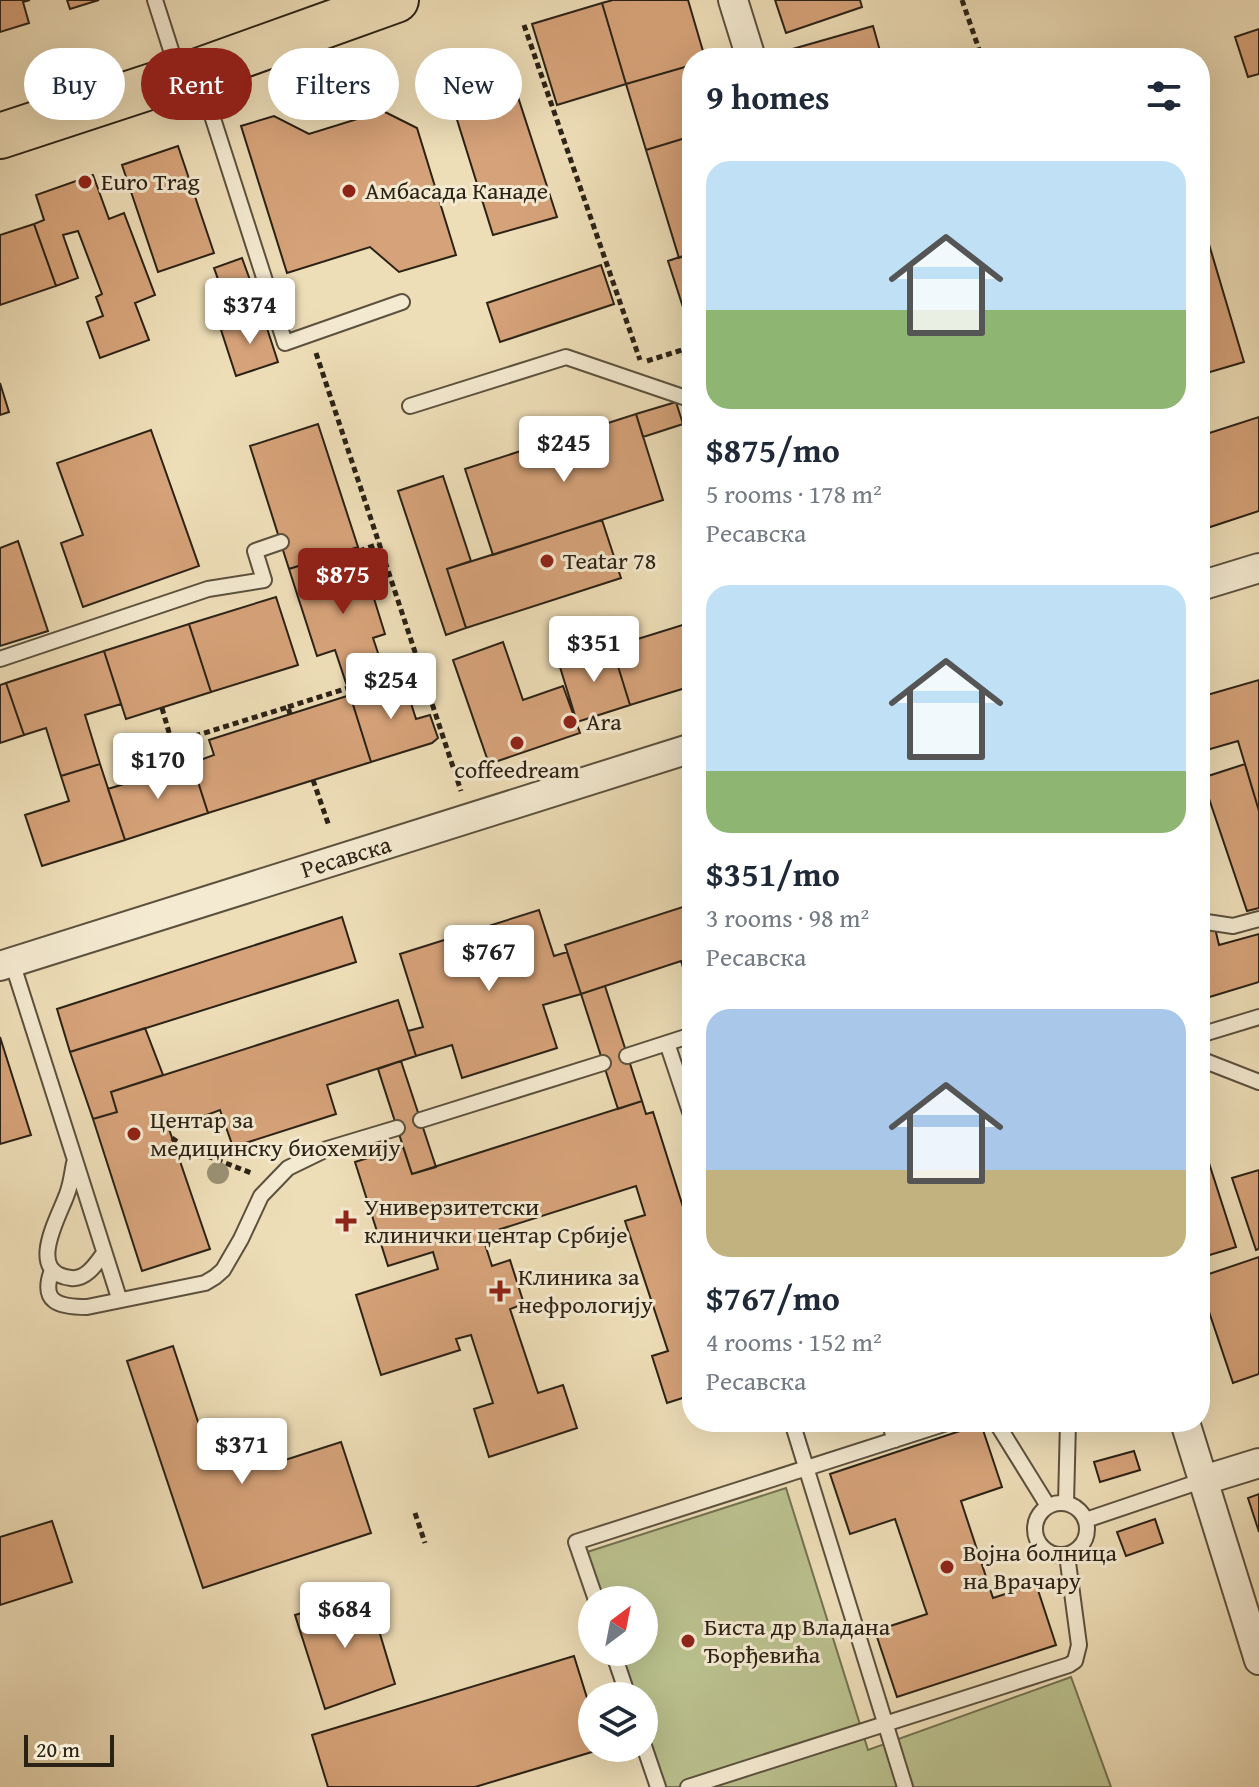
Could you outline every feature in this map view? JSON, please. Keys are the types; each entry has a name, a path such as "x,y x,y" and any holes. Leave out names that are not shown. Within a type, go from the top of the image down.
{"main road":[{"path":"252,51 396,0"},
{"path":"0,136 141,90"}],"street":[{"path":"733,0 748,48"},
{"path":"1210,583 1259,568"},
{"name":"Ресавска","path":"6,964 682,751"},
{"path":"1188,1432 1259,1660"},
{"path":"1204,1480 1259,1463"}],"lane":[{"path":"155,0 177,48"},
{"path":"205,120 285,343 402,302"},
{"path":"410,406 566,357 682,397"},
{"path":"0,659 208,589 264,580 255,551 281,542"},
{"path":"1210,923 1233,926 1259,919"},
{"path":"6,964 119,1298"},
{"path":"1210,1032 1259,1017"},
{"path":"627,1056 682,1038"},
{"path":"667,1043 682,1088"},
{"path":"421,1120 603,1063"},
{"path":"1210,1063 1259,1082"},
{"path":"74,1159 69,1190 47,1246 52,1270 47,1291 57,1302 87,1307 119,1298 205,1283 223,1270 261,1196 288,1168 327,1149 397,1128"},
{"path":"52,1270 63,1276 81,1277 104,1253"},
{"path":"795,1432 905,1787"},
{"path":"892,1432 895,1440"},
{"path":"591,1586 576,1542 919,1432"},
{"path":"1002,1432 1048,1506"},
{"path":"1066,1503 1068,1432"},
{"path":"1086,1520 1204,1480"},
{"path":"1066,1503 1079,1510 1086,1520 1085,1541 1080,1548 1067,1555 1047,1552 1036,1536 1036,1521 1048,1506 1066,1503"},
{"path":"688,1787 1069,1665 1075,1661 1079,1645 1067,1555"},
{"path":"649,1762 658,1787"}],"path":[{"path":"962,0 979,48"},
{"path":"524,25 641,363 682,350"},
{"path":"311,336 470,818"},
{"path":"359,551 379,544"},
{"path":"386,677 420,666"},
{"path":"162,708 172,743 289,710 348,688"},
{"path":"313,780 329,826"},
{"path":"172,1138 186,1148 259,1176"},
{"path":"415,1513 425,1543"}],"green space":[{"path":"786,1488 868,1750 1071,1677 1111,1787 658,1787 650,1762 658,1762 658,1682 623,1682 618,1666 658,1666 658,1586 591,1586 581,1554"}],"building":[{"path":"0,0 30,0 23,2 29,23 0,32"},
{"path":"67,0 99,0 70,9"},
{"path":"613,0 688,0 702,48 682,48 682,68 626,84 602,3"},
{"path":"775,0 860,0 862,7 786,33"},
{"path":"602,3 626,84 557,105 532,24"},
{"path":"873,26 879,48 796,48"},
{"path":"1259,29 1259,74 1248,77 1235,37"},
{"path":"682,68 682,139 646,150 626,84"},
{"path":"522,109 557,217 493,235 457,120 522,120"},
{"name":"Амбасада Канаде","path":"268,118 282,120 309,134 354,120 399,119 417,128 456,255 399,272 370,247 287,273 241,126"},
{"path":"682,139 682,257 679,258 646,150"},
{"path":"178,146 214,253 158,272 122,165"},
{"path":"93,175 109,219 124,213 155,295 135,303 149,340 100,358 87,322 103,316 96,297 102,294 78,231 63,235 78,278 56,286 34,224 44,220 36,195"},
{"path":"34,224 56,286 0,305 0,235"},
{"path":"1210,248 1244,362 1210,372"},
{"path":"682,256 682,304 668,261"},
{"path":"242,258 263,316 235,326 214,268"},
{"path":"601,265 614,304 500,342 487,303"},
{"path":"263,316 278,362 236,376 221,330"},
{"path":"0,383 9,412 0,415"},
{"path":"676,402 682,424 643,437 636,414"},
{"path":"636,414 663,500 493,555 465,469"},
{"path":"1259,417 1259,511 1210,527 1210,433"},
{"path":"318,424 358,547 289,569 250,446"},
{"path":"151,430 199,566 83,607 61,543 83,535 57,463"},
{"path":"443,476 471,561 447,569 466,628 446,635 398,491"},
{"path":"602,520 621,578 466,628 447,569"},
{"path":"18,541 48,631 0,646 0,548"},
{"path":"358,547 385,634 373,638 388,683 350,695 335,650 317,656 289,569"},
{"path":"276,597 298,665 211,692 189,624"},
{"path":"189,624 211,692 126,719 104,651"},
{"path":"682,625 682,689 630,705 612,647"},
{"path":"503,642 523,700 563,686 580,733 489,764 453,660"},
{"path":"612,647 630,705 577,722 559,664"},
{"path":"104,651 121,704 85,715 100,764 61,776 46,728 24,735 6,683"},
{"path":"403,678 416,719 430,715 438,738 432,743 371,762 350,695"},
{"path":"1259,680 1259,811 1238,741 1210,749 1210,694"},
{"path":"6,683 24,735 0,743 0,685"},
{"path":"350,695 371,762 208,813 192,763 214,755 209,740"},
{"path":"192,763 208,813 125,840 108,789"},
{"path":"100,764 125,840 42,866 25,815 69,801 61,776"},
{"path":"1245,764 1259,811 1259,908 1247,911 1210,802 1210,775"},
{"path":"682,907 682,964 681,961 581,994 565,945"},
{"path":"539,910 554,956 567,952 581,994 543,1005 557,1048 462,1078 452,1045 416,1056 408,1031 423,1027 400,954"},
{"path":"342,917 356,962 70,1052 57,1009"},
{"path":"1215,928 1219,945 1259,934 1259,982 1210,997 1210,930"},
{"path":"605,986 642,1101 618,1109 581,994"},
{"name":"Центар за медицинску биохемију","path":"398,1000 416,1056 327,1085 336,1114 233,1147 220,1110 169,1129 210,1249 142,1271 93,1119 117,1112 111,1092"},
{"path":"145,1028 163,1075 111,1092 117,1112 93,1119 70,1052"},
{"path":"0,1037 31,1135 0,1144"},
{"path":"401,1061 436,1167 412,1174 378,1069"},
{"path":"642,1101 646,1114 653,1112 682,1204 682,1398 667,1403 652,1356 668,1351 625,1221 645,1215 636,1186 482,1235 492,1266 510,1260 524,1304 510,1309 538,1393 563,1385 577,1428 489,1457 474,1409 493,1403 471,1335 456,1339 460,1350 381,1375 356,1295 438,1269 433,1252 388,1266 355,1162 403,1147 412,1174"},
{"path":"1210,1166 1236,1247 1210,1255"},
{"path":"1259,1170 1259,1249 1256,1250 1232,1178"},
{"path":"1259,1257 1259,1374 1233,1383 1210,1315 1210,1274"},
{"path":"173,1346 205,1443 244,1430 257,1469 341,1442 371,1533 203,1588 127,1361"},
{"name":"Војна болница на Врачару","path":"957,1432 984,1432 1002,1487 961,1501 993,1598 1036,1584 1056,1645 897,1697 875,1631 927,1614 895,1519 850,1534 830,1474"},
{"path":"1134,1451 1140,1470 1100,1482 1094,1462"},
{"path":"1259,1494 1259,1532 1248,1498"},
{"path":"1155,1519 1163,1543 1126,1556 1117,1532"},
{"path":"52,1521 72,1582 0,1605 0,1537"},
{"path":"368,1594 395,1684 325,1709 295,1615"},
{"path":"574,1656 582,1682 578,1682 578,1756 475,1787 328,1787 312,1735"}],"place":[{"name":"Euro Trag","path":"85,182"},
{"name":"Амбасада Канаде","path":"349,191"},
{"name":"Teatar 78","path":"547,561"},
{"name":"Ara","path":"570,722"},
{"name":"coffeedream","path":"517,743"},
{"name":"Центар за медицинску биохемију","path":"134,1134"},
{"name":"Универзитетски клинички центар Србије","path":"346,1221"},
{"name":"Клиника за нефрологију","path":"500,1291"},
{"name":"Војна болница на Врачару","path":"947,1567"},
{"name":"Биста др Владана Ђорђевића","path":"688,1641"}]}
